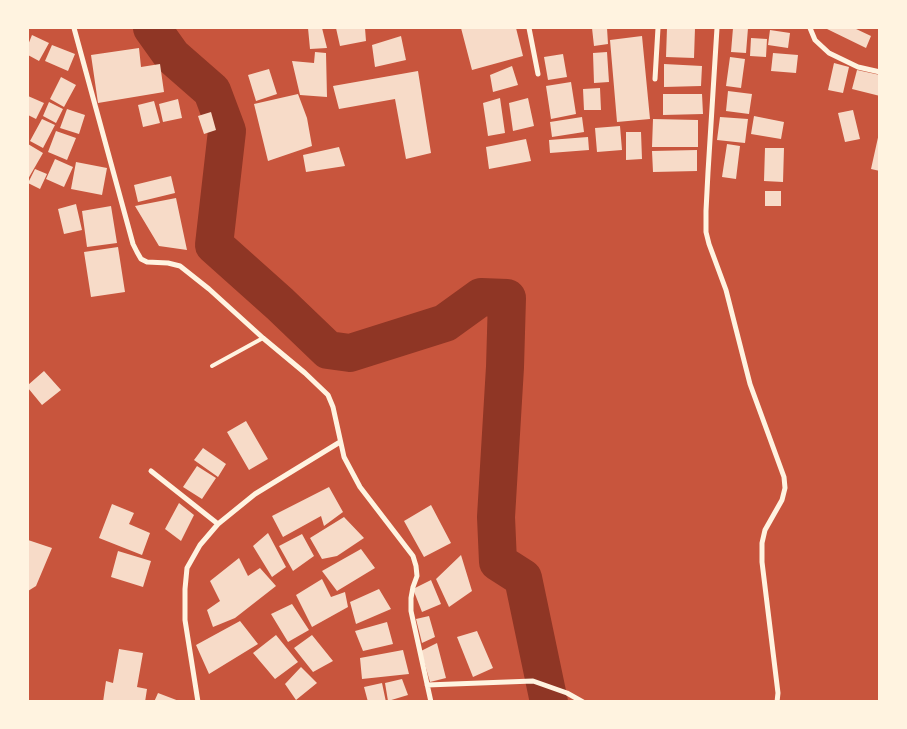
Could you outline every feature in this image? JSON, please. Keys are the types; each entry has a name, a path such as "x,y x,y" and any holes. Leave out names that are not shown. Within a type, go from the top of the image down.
{"street":[{"path":"74,28 133,244 141,259 147,262 180,266 305,373 328,396 333,407 344,457 360,487 413,556 417,576 411,598 412,610 432,702"},
{"path":"529,28 538,74"},
{"path":"655,79 658,28"},
{"path":"717,28 706,232 708,244 726,290 750,384 784,477 785,488 782,500 765,530 762,543 762,562 778,693 777,702"},
{"path":"810,28 815,40 829,53 858,67 880,72"},
{"path":"198,702 186,620 185,589 188,568 200,545 218,524 255,494 340,442"},
{"path":"151,471 218,524"},
{"path":"427,685 533,681 567,693 583,702"}],"lane":[{"path":"212,366 263,338"}],"building":[{"path":"308,28 322,28 327,48 310,49"},
{"path":"336,28 365,28 366,41 340,46"},
{"path":"461,28 516,28 523,56 472,70"},
{"path":"592,28 607,28 608,44 594,46"},
{"path":"667,28 695,28 694,58 666,57"},
{"path":"733,28 748,28 746,53 731,52"},
{"path":"825,28 854,28 871,36 866,48"},
{"path":"770,30 790,33 788,48 768,45"},
{"path":"32,35 49,43 39,61 28,55 28,45"},
{"path":"401,36 406,60 375,67 372,45"},
{"path":"642,36 650,119 617,122 610,40"},
{"path":"751,38 767,39 766,57 750,56"},
{"path":"52,45 75,54 68,71 45,61"},
{"path":"139,48 141,67 160,64 164,92 98,103 91,55"},
{"path":"315,52 326,53 327,97 300,95 292,61 314,63"},
{"path":"607,52 609,82 594,83 593,53"},
{"path":"773,53 798,55 796,73 771,71"},
{"path":"563,54 567,77 548,80 544,57"},
{"path":"730,57 745,59 741,88 726,86"},
{"path":"834,63 849,67 843,93 828,90"},
{"path":"664,64 702,66 701,86 664,87"},
{"path":"512,66 518,85 493,92 490,75"},
{"path":"269,69 277,94 256,101 248,75"},
{"path":"857,70 880,75 880,96 852,89"},
{"path":"418,71 431,153 406,159 395,99 339,109 333,86"},
{"path":"61,77 76,85 64,107 50,99"},
{"path":"571,82 576,114 551,119 546,86"},
{"path":"600,88 601,110 584,110 583,89"},
{"path":"728,91 752,94 749,114 726,111"},
{"path":"298,94 307,118 312,146 268,161 254,104"},
{"path":"663,94 702,94 703,114 663,115"},
{"path":"28,96 44,103 36,119 28,115"},
{"path":"500,98 505,133 488,136 483,103"},
{"path":"528,98 534,126 513,131 509,103"},
{"path":"178,99 182,118 163,122 159,104"},
{"path":"154,101 160,123 143,127 138,105"},
{"path":"49,102 63,109 56,123 43,116"},
{"path":"67,109 85,115 79,134 60,128"},
{"path":"853,110 860,139 845,142 838,113"},
{"path":"211,112 216,130 204,134 198,116"},
{"path":"754,116 784,122 781,139 751,134"},
{"path":"582,117 584,132 552,137 550,122"},
{"path":"720,117 748,119 745,143 717,140"},
{"path":"42,119 55,125 43,148 30,141"},
{"path":"653,119 698,120 698,147 652,147"},
{"path":"620,126 622,150 597,152 595,128"},
{"path":"56,131 76,138 67,160 48,152"},
{"path":"626,132 641,132 642,159 626,160"},
{"path":"880,133 880,171 871,169"},
{"path":"588,137 589,150 550,153 549,140"},
{"path":"526,139 531,161 489,169 486,147"},
{"path":"28,144 43,153 28,179"},
{"path":"727,144 740,146 736,179 722,177"},
{"path":"339,147 345,166 306,172 303,155"},
{"path":"765,148 784,148 783,182 764,181"},
{"path":"697,150 697,171 653,172 652,151"},
{"path":"55,159 73,167 64,187 46,179"},
{"path":"76,162 107,168 102,195 71,189"},
{"path":"35,169 47,174 40,189 28,183"},
{"path":"171,176 175,193 138,202 134,185"},
{"path":"765,191 781,191 781,206 765,206"},
{"path":"176,198 187,250 159,246 135,206"},
{"path":"76,204 82,230 64,234 58,209"},
{"path":"111,206 117,243 87,247 82,211"},
{"path":"118,247 125,292 91,297 84,252"},
{"path":"44,371 61,390 42,405 28,388 28,385"},
{"path":"246,421 268,459 249,470 227,432"},
{"path":"203,448 226,464 218,477 194,460"},
{"path":"197,466 216,478 202,499 183,487"},
{"path":"329,487 343,512 324,526 321,516 283,537 272,516"},
{"path":"179,503 194,515 181,541 165,529"},
{"path":"112,504 134,513 129,524 150,533 142,555 99,538"},
{"path":"431,505 451,543 424,557 404,521"},
{"path":"344,517 364,538 337,556 322,559 310,538"},
{"path":"268,533 286,567 272,577 253,546"},
{"path":"302,534 314,556 293,571 279,546"},
{"path":"28,540 52,548 36,586 28,591"},
{"path":"361,549 375,568 337,591 322,571"},
{"path":"118,551 151,561 143,587 111,577"},
{"path":"461,555 472,591 449,607 436,579"},
{"path":"239,558 248,576 260,568 276,586 235,618 213,627 207,610 220,601 210,581"},
{"path":"322,579 331,597 345,592 348,607 312,627 296,595"},
{"path":"431,580 441,604 422,612 413,589"},
{"path":"379,589 391,609 356,624 350,602"},
{"path":"292,604 309,630 288,642 271,614"},
{"path":"429,616 435,637 422,643 416,619"},
{"path":"240,621 258,644 209,674 196,645"},
{"path":"387,622 393,644 363,651 355,631"},
{"path":"477,631 493,668 473,677 457,637"},
{"path":"276,635 298,662 275,679 253,653"},
{"path":"312,635 333,661 313,672 294,648"},
{"path":"437,643 446,678 430,682 421,651"},
{"path":"119,649 143,653 137,687 147,689 145,702 103,702 106,681 113,683"},
{"path":"403,650 409,674 362,679 360,658"},
{"path":"301,667 317,683 296,700 285,684"},
{"path":"402,679 408,695 388,701 385,683"},
{"path":"382,683 386,702 368,702 364,687"},
{"path":"158,693 179,701 179,702 154,702"}],"waterway":[{"path":"152,28 172,56 212,91 227,131 214,245 328,350 350,353 445,323 481,297 507,298 496,517 498,562 523,578 549,702"}]}
